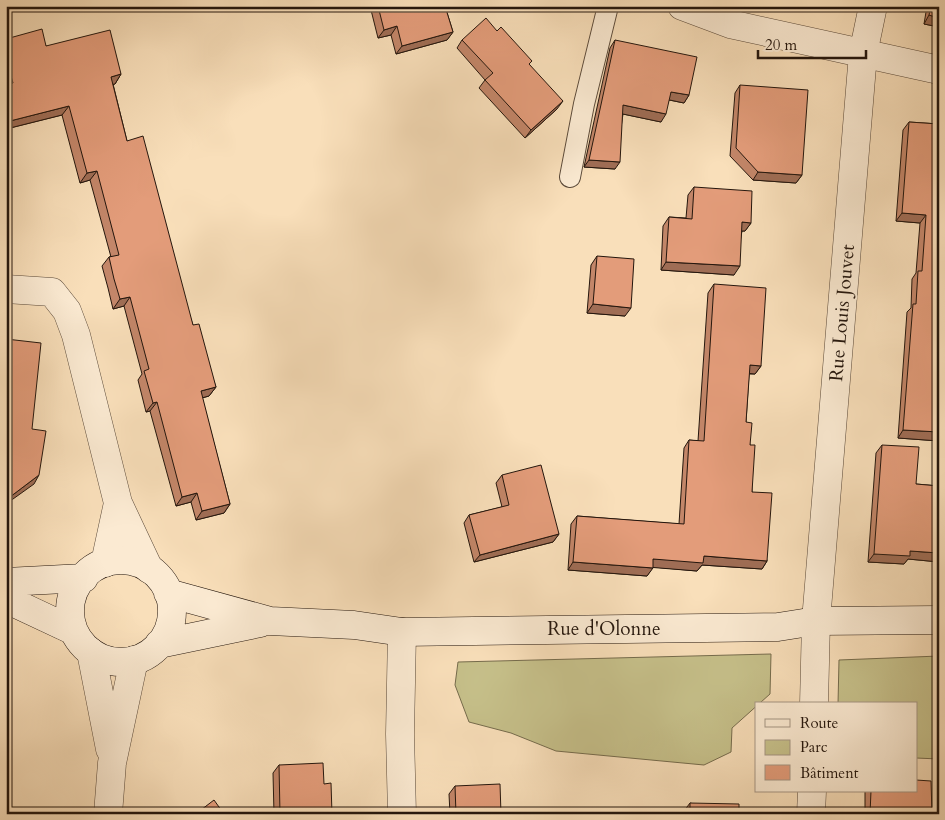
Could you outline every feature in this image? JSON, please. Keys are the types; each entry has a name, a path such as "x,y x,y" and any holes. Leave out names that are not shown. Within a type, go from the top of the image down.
{"street":[{"path":"682,6 730,24 939,70"},
{"name":"Rue Louis Jouvet","path":"814,702 816,621 863,54 873,6"},
{"path":"6,289 52,292 67,311 76,335 118,503 148,569"},
{"path":"112,763 82,642 70,616 71,600 78,584 95,570 118,503"},
{"name":"Rue d'Olonne","path":"6,582 95,570 122,560 140,564 155,573 168,593 172,604 171,621 165,636 159,644 142,658 110,661 82,642 6,599"},
{"name":"Rue d'Olonne","path":"168,593 270,621 354,625 402,632 778,627 816,621 939,620"},
{"name":"Rue d'Olonne","path":"159,644 270,621"},
{"path":"402,632 400,734 402,814"},
{"path":"108,814 112,763 134,660"},
{"path":"812,792 812,814"}],"lane":[{"path":"570,177 584,104 608,6"}],"green space":[{"path":"771,654 770,694 761,702 755,702 755,707 732,728 731,752 704,765 556,751 511,733 469,722 455,685 458,662"},
{"path":"939,656 939,759 918,758 918,702 838,702 839,660"}],"building":[{"path":"378,6 445,6 453,32 402,46 397,26 384,30"},
{"path":"931,6 939,6 939,18 929,15"},
{"path":"486,18 497,31 501,27 532,61 529,64 563,101 531,130 485,80 493,73 462,40"},
{"path":"42,29 46,46 110,30 121,74 111,77 127,141 143,136 193,325 199,324 216,387 201,391 230,504 202,511 197,493 182,497 157,402 153,403 144,371 149,369 130,297 120,299 114,279 109,257 119,255 97,171 87,173 69,106 6,122 6,85 13,83 6,59 6,39"},
{"path":"615,40 697,57 689,95 671,92 666,114 623,105 620,162 589,160"},
{"path":"740,85 808,90 802,175 758,172 736,148"},
{"path":"909,122 939,124 939,432 903,430 913,304 916,304 918,271 922,271 926,215 902,213"},
{"path":"694,187 752,191 751,223 742,222 740,266 666,262 669,217 692,219"},
{"path":"597,256 634,259 631,308 593,304"},
{"path":"714,284 766,288 761,366 750,365 746,422 752,423 750,445 755,445 752,492 772,493 767,561 704,556 703,563 653,559 653,568 573,562 577,516 684,524 689,440 704,441"},
{"path":"6,339 41,343 32,429 46,431 39,475 6,500 7,408"},
{"path":"882,445 919,447 916,484 939,486 939,553 910,551 910,556 874,554"},
{"path":"541,465 559,534 480,555 469,515 509,505 502,475"},
{"path":"323,763 324,784 331,783 332,814 280,814 279,765"},
{"path":"918,780 931,781 932,814 870,814 871,792 918,792"},
{"path":"500,784 501,814 456,814 455,786"},
{"path":"214,800 224,814 184,814 197,813"},
{"path":"690,803 739,804 739,814 690,814"}]}
